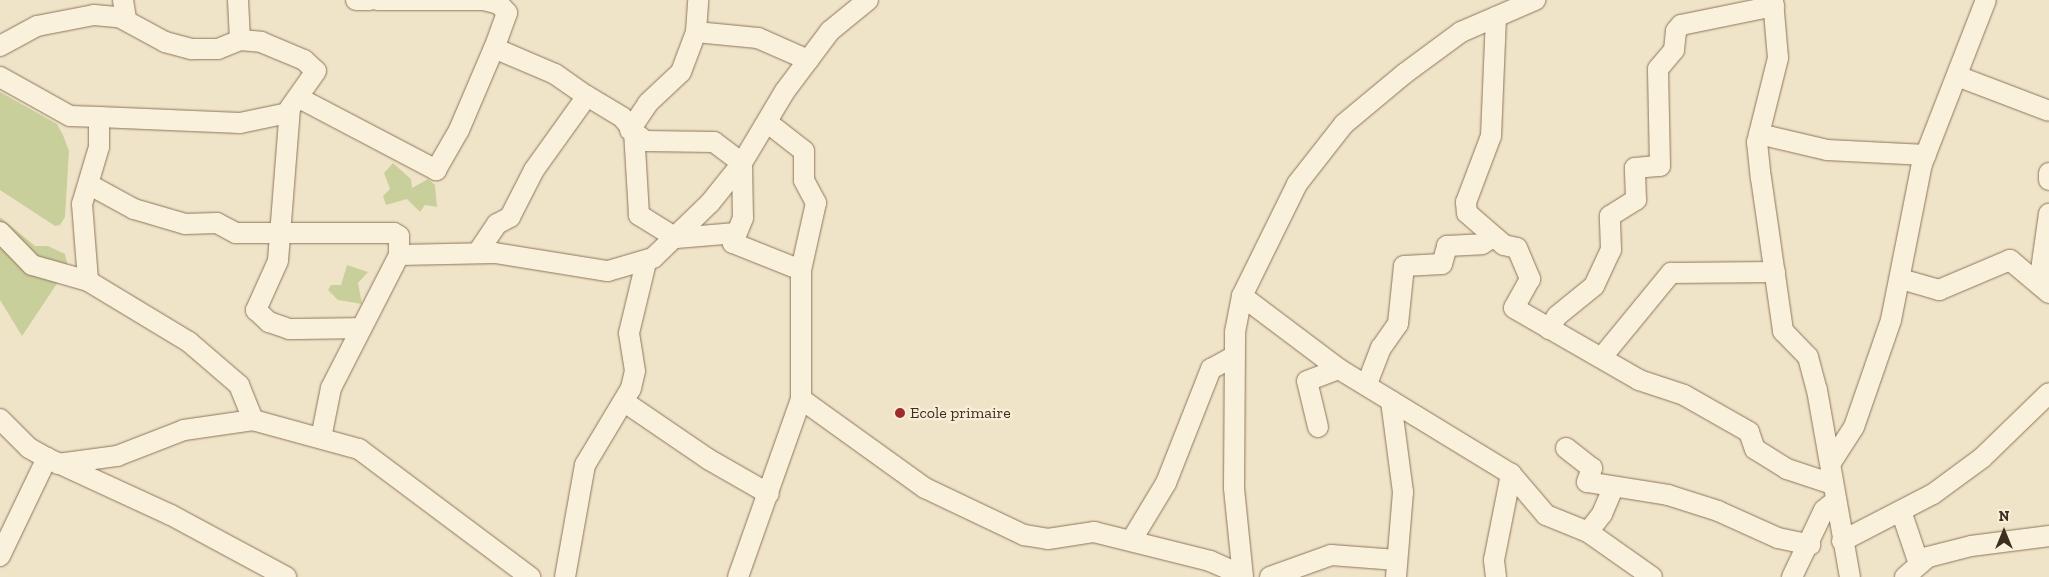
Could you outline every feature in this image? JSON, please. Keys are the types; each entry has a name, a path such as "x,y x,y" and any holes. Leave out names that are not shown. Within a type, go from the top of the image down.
{"street":[{"path":"123,0 126,20"},
{"path":"238,0 240,40"},
{"path":"356,0 370,0"},
{"path":"0,77 70,116 240,123 294,106 436,170 459,130 508,13 503,7 484,0 377,0"},
{"path":"698,0 696,32 681,72 648,103 632,131 639,160 637,212 676,238 736,233 733,243"},
{"path":"399,255 478,252 580,263 608,271 646,262 676,238 742,163 808,60 830,31 868,0"},
{"path":"1243,576 1234,488 1234,356 1242,296 1297,184 1344,124 1461,32 1535,0"},
{"path":"1832,461 1854,427 1901,279 1908,221 1926,155 1986,0"},
{"path":"1549,329 1557,316 1594,286 1611,250 1610,216 1636,200 1635,168 1660,166 1658,69 1674,50 1676,31 1682,25 1774,3 1778,58 1759,134 1775,272 1783,330 1808,357 1832,461 1833,493 1850,577"},
{"path":"0,46 68,9 126,20 165,42 186,48 214,49 240,40 261,42 314,68 315,76 294,106 277,266 257,302 260,316 289,329 360,328"},
{"path":"1496,17 1491,136 1466,202 1466,213 1494,237 1517,248 1530,279 1514,308 1639,380 1684,395 1749,432 1756,448 1787,469 1833,493"},
{"path":"696,32 758,38 808,60"},
{"path":"494,48 554,74 622,117 632,131 645,141 714,142 742,163"},
{"path":"1957,76 2049,111"},
{"path":"478,252 497,224 510,217 534,170 587,96"},
{"path":"88,281 82,204 90,184 99,148 99,117"},
{"path":"738,577 769,494 800,400 800,270 816,203 804,180 804,150 768,122"},
{"path":"1759,134 1827,150 1926,155"},
{"path":"733,243 743,218 742,163"},
{"path":"2049,173 2049,180"},
{"path":"90,184 134,209 171,221 208,222 232,232 280,236 394,233 399,236 399,255 331,388 321,438"},
{"path":"2044,288 2049,214"},
{"path":"0,232 32,265 88,281 139,309 206,356 239,385 253,420"},
{"path":"1367,384 1381,348 1398,324 1404,266 1442,264 1447,246 1482,244 1494,237"},
{"path":"733,243 800,270"},
{"path":"1901,279 1939,290 2010,260 2044,288"},
{"path":"565,577 585,465 626,403 635,371 631,318 646,262"},
{"path":"1602,357 1670,273 1775,272"},
{"path":"1242,296 1339,369 1367,384 1391,401 1511,474 1546,515 1588,532 1631,572 1652,577"},
{"path":"1131,541 1166,482 1211,369 1234,356"},
{"path":"1318,427 1307,381 1339,369"},
{"path":"1842,541 1901,511 1982,458 2049,393"},
{"path":"800,400 925,488 1024,535 1048,539 1094,532 1210,561 1243,576"},
{"path":"1270,577 1331,555 1397,568 1403,492 1391,401"},
{"path":"626,403 708,459 769,494"},
{"path":"0,419 28,448 171,515 286,577"},
{"path":"53,461 117,456 184,430 253,420 360,449 530,577"},
{"path":"1566,448 1592,468 1587,482 1668,496 1778,538 1810,544"},
{"path":"0,556 53,461"},
{"path":"1496,577 1494,560 1511,474"},
{"path":"1588,532 1602,514 1613,488"},
{"path":"1792,577 1810,544 1833,493"},
{"path":"1901,511 1918,561"},
{"path":"1905,577 1918,561 1971,546 2049,536"}],"green space":[{"path":"0,92 57,124 63,135 69,151 65,217 60,225 55,226 0,190"},
{"path":"393,163 411,179 412,188 428,179 435,185 437,207 425,205 420,212 407,199 386,205 383,196 390,189 384,173"},
{"path":"0,217 35,246 48,246 65,254 68,267 22,336 0,300"},
{"path":"347,265 368,272 358,283 362,304 338,300 328,290 331,285 341,285"}],"place":[{"name":"Ecole primaire","path":"900,413"}]}
